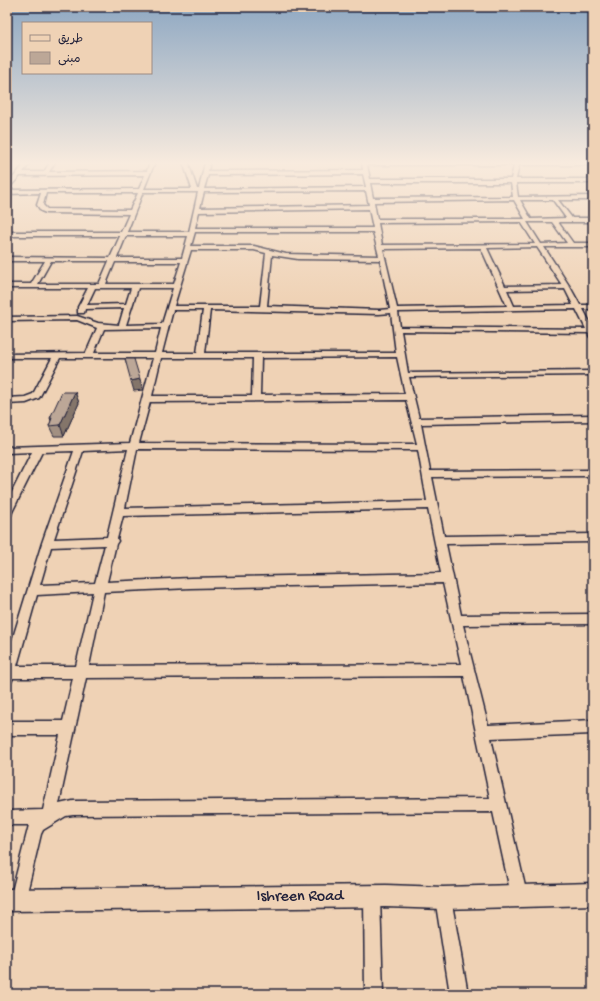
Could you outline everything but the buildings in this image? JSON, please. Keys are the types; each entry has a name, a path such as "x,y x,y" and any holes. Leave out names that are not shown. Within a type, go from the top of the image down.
{"street":[{"path":"41,209 46,211 133,212"},
{"path":"102,286 134,209"},
{"path":"50,817 100,586 113,541 133,447 176,286 185,260 197,210 272,209"},
{"path":"372,209 394,310 404,375 422,447 447,578 519,895"},
{"path":"521,209 539,246 567,287 592,332"},
{"path":"562,209 570,220"},
{"path":"375,220 570,220 590,222"},
{"path":"554,220 571,245"},
{"path":"7,234 124,234 376,230"},
{"path":"380,247 593,245"},
{"path":"483,246 512,308"},
{"path":"188,248 254,248 269,253 287,256 382,258"},
{"path":"263,309 269,253"},
{"path":"7,259 185,260"},
{"path":"33,286 49,260"},
{"path":"7,286 176,286"},
{"path":"77,318 92,286"},
{"path":"122,326 135,286"},
{"path":"503,288 567,287"},
{"path":"82,306 128,306"},
{"path":"170,308 360,312 405,309 593,307"},
{"path":"201,354 207,308"},
{"path":"7,319 77,318 85,320 91,324 101,326 166,326"},
{"path":"89,355 101,326"},
{"path":"397,329 592,332"},
{"path":"7,356 201,354 400,355"},
{"path":"256,397 257,355"},
{"path":"7,401 26,400 36,396 57,356"},
{"path":"404,375 593,373"},
{"path":"147,399 410,397"},
{"path":"416,421 593,418"},
{"path":"7,450 133,447 422,447"},
{"path":"78,448 47,543 8,674 469,670"},
{"path":"7,510 38,450"},
{"path":"426,474 593,472"},
{"path":"119,512 432,505"},
{"path":"439,540 593,538"},
{"path":"47,543 113,541"},
{"path":"34,590 190,583 447,578"},
{"path":"456,620 593,619"},
{"path":"483,732 593,727"},
{"path":"7,728 69,728"},
{"path":"13,900 34,831 38,825 65,809 498,805"},
{"path":"7,818 50,817"},
{"name":"Ishreen Road","path":"13,900 372,897 443,898 593,894"},
{"path":"372,897 374,994"},
{"path":"443,898 459,994"}]}
